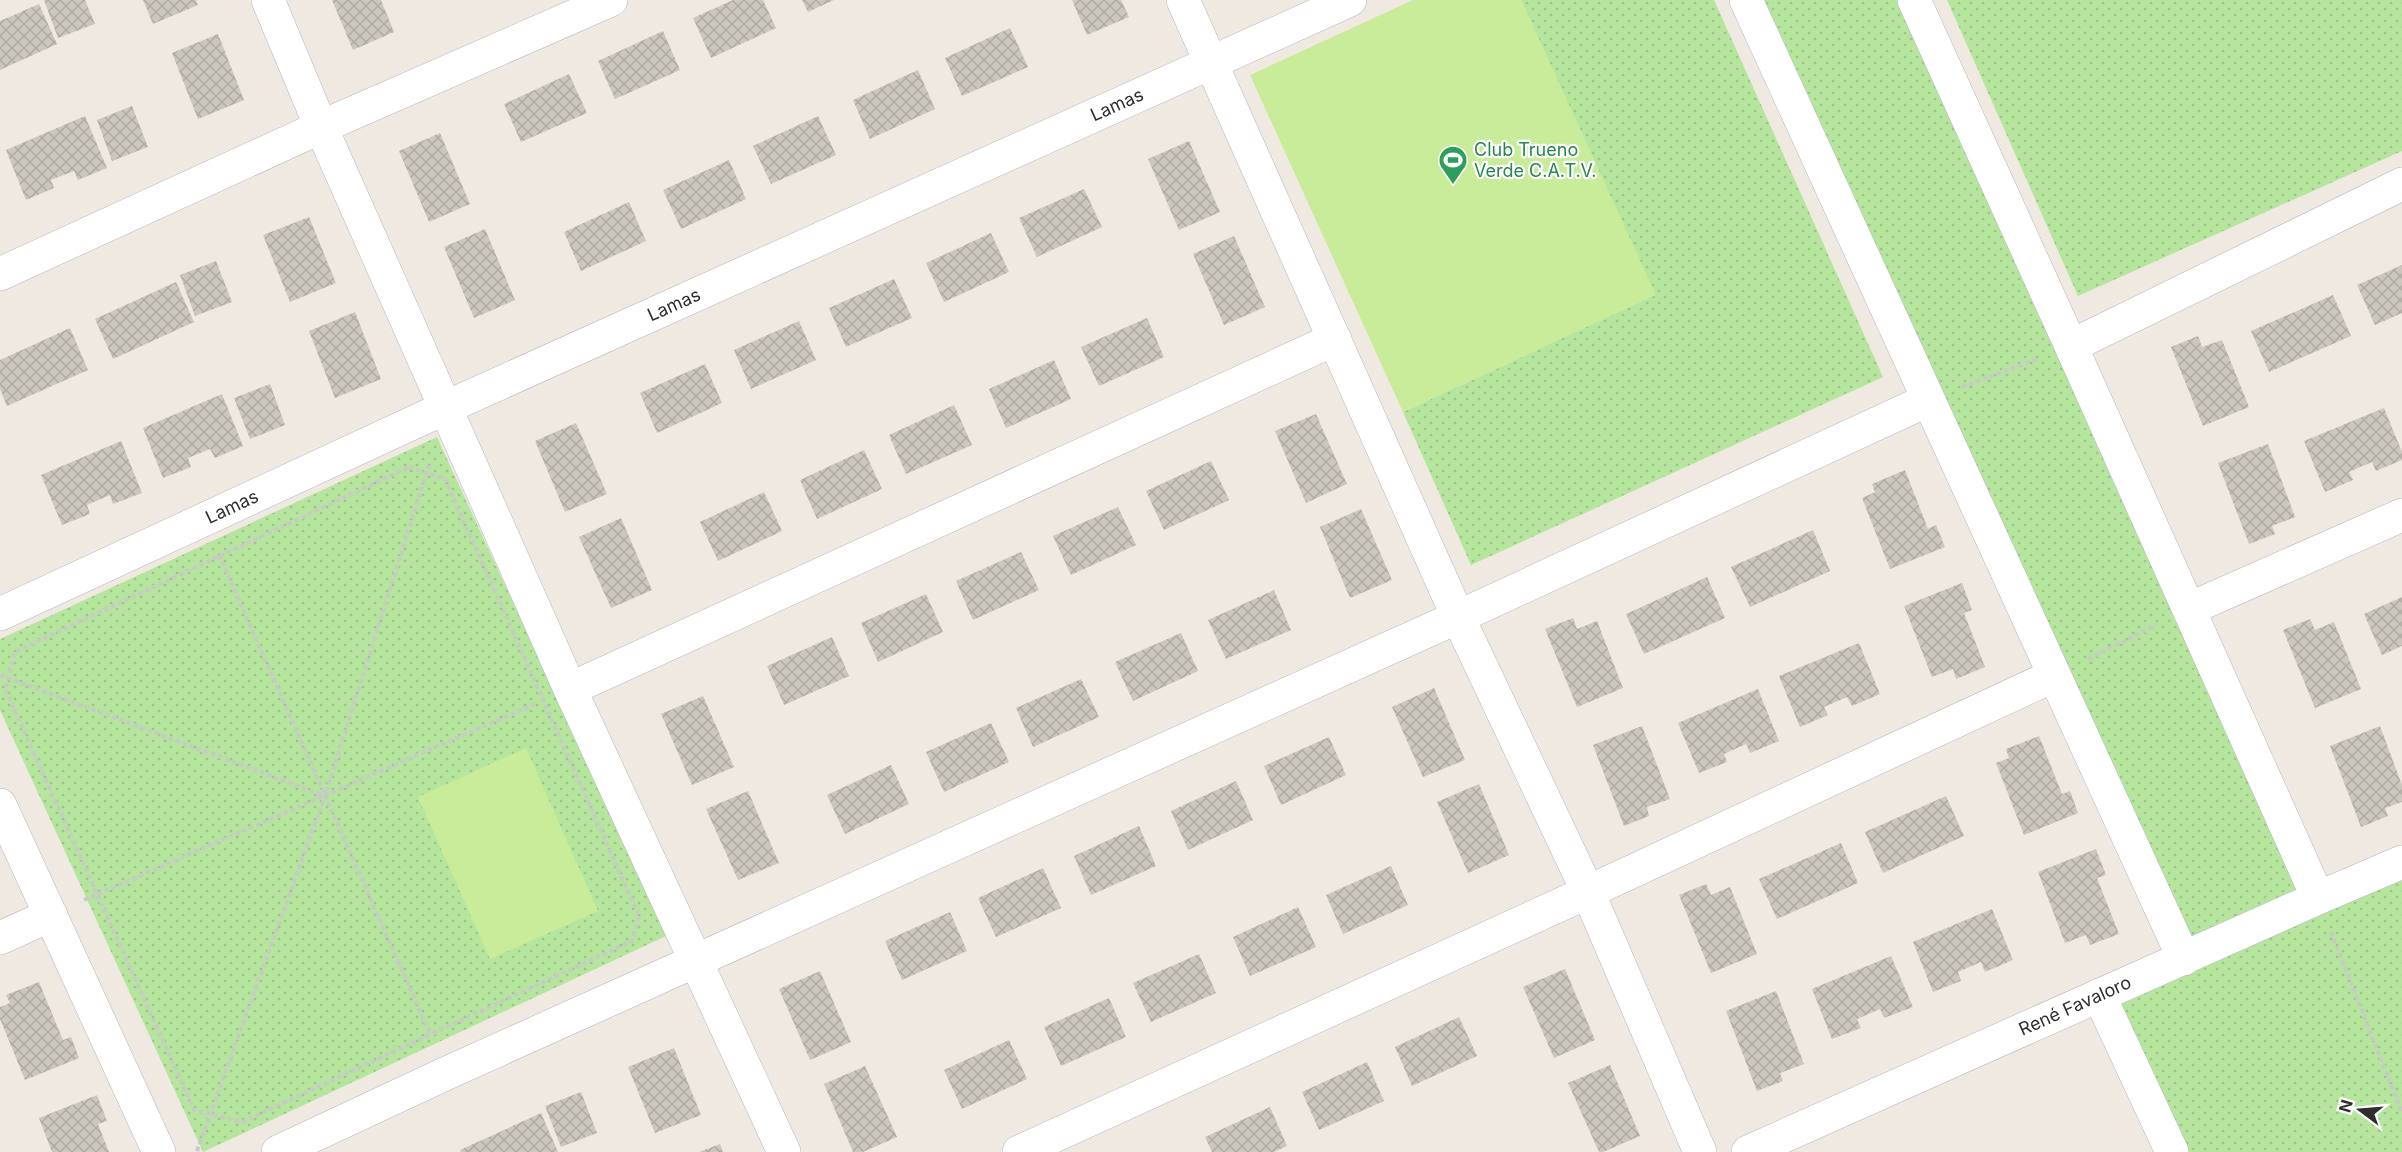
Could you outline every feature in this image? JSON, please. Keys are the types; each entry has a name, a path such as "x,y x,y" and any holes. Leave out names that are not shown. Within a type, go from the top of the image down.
{"street":[{"path":"268,0 321,127 447,407 557,695 697,960 784,1152"},
{"path":"0,274 321,127 611,0"},
{"path":"1183,0 1458,617 1588,892 1700,1152"},
{"name":"Lamas","path":"0,614 447,407 1350,0"},
{"path":"1746,0 2184,958"},
{"path":"1914,0 2318,898"},
{"path":"2071,346 2402,184"},
{"path":"557,695 1335,339"},
{"path":"278,1152 447,1073 1458,617 1928,400"},
{"path":"2189,609 2402,515"},
{"path":"1019,1152 2054,676"},
{"path":"0,805 159,1152"},
{"name":"René Favaloro","path":"1748,1152 2402,862"},
{"path":"0,938 51,915"},
{"path":"2099,995 2172,1152"}],"path":[{"path":"1928,400 2071,346"},
{"path":"196,1152 325,796 430,462"},
{"path":"409,467 445,479 557,695 639,916 632,941 242,1122 194,1110 5,688 15,652 409,467"},
{"path":"204,520 447,1073"},
{"path":"2054,676 2189,609"},
{"path":"0,675 325,796"},
{"path":"51,915 557,695"},
{"path":"2318,898 2402,1113"}],"green space":[{"name":"Club Trueno Verde C.A.T.V.","path":"1413,0 1521,0 1656,295 1403,412 1250,75"},
{"path":"1521,0 1714,0 1883,377 1471,565 1403,412 1655,295"},
{"path":"1746,0 1914,0 2317,897 2402,862 2402,1152 2172,1152 2099,995 2183,959"},
{"path":"1947,0 2402,0 2402,151 2078,296"},
{"path":"437,437 666,936 203,1152 0,710 0,639"},
{"path":"526,748 598,911 490,959 418,797"}],"building":[{"path":"44,0 85,0 95,24 58,38"},
{"path":"143,0 196,0 198,5 153,24"},
{"path":"332,0 381,0 394,32 353,50"},
{"path":"733,0 763,0 776,28 711,58 693,18"},
{"path":"802,0 834,0 808,12"},
{"path":"1072,0 1121,0 1129,17 1087,35"},
{"path":"39,4 57,44 0,70 0,21"},
{"path":"1010,28 1028,67 962,96 945,58"},
{"path":"663,31 680,70 615,99 598,61"},
{"path":"218,34 244,100 198,119 172,53"},
{"path":"918,70 935,109 870,139 853,100"},
{"path":"569,74 587,113 521,142 504,104"},
{"path":"132,106 148,147 112,161 97,120"},
{"path":"85,116 107,168 78,180 74,171 51,180 54,188 26,200 6,150"},
{"path":"818,116 836,155 771,184 753,146"},
{"path":"440,133 470,204 429,222 399,151"},
{"path":"1189,141 1220,212 1179,230 1148,159"},
{"path":"729,160 746,199 681,229 663,190"},
{"path":"1084,189 1102,227 1037,257 1019,218"},
{"path":"629,202 646,241 581,271 564,232"},
{"path":"309,217 336,283 290,302 263,235"},
{"path":"485,229 515,300 474,318 444,247"},
{"path":"991,233 1009,272 944,302 926,263"},
{"path":"1234,236 1265,307 1224,325 1193,254"},
{"path":"216,261 232,302 195,316 180,275"},
{"path":"2402,265 2402,313 2375,325 2357,285"},
{"path":"894,279 912,318 846,347 829,308"},
{"path":"176,282 194,322 113,359 95,319"},
{"path":"2333,295 2351,336 2269,372 2251,331"},
{"path":"355,312 381,379 335,398 309,331"},
{"path":"1147,318 1164,357 1099,386 1081,347"},
{"path":"799,321 816,360 751,389 734,350"},
{"path":"70,328 88,370 7,406 0,389 0,360"},
{"path":"2198,336 2202,347 2222,340 2249,407 2203,426 2171,347"},
{"path":"1054,360 1071,399 1006,428 989,389"},
{"path":"705,364 722,403 657,433 640,393"},
{"path":"270,384 285,425 250,439 234,398"},
{"path":"222,394 243,446 215,458 210,449 188,458 191,467 163,478 143,428"},
{"path":"954,405 972,445 906,474 889,435"},
{"path":"2384,408 2402,452 2402,460 2376,471 2372,462 2349,472 2353,480 2325,492 2304,441"},
{"path":"1316,414 1347,484 1306,503 1275,431"},
{"path":"576,423 607,494 565,512 535,441"},
{"path":"121,441 142,493 113,504 110,495 87,505 90,514 62,525 41,475"},
{"path":"2268,444 2295,517 2272,526 2275,534 2249,544 2218,463"},
{"path":"864,450 882,489 817,519 800,480"},
{"path":"1211,461 1229,500 1164,530 1146,491"},
{"path":"1905,470 1928,529 1936,525 1945,547 1890,569 1862,498 1875,492 1872,484"},
{"path":"764,492 782,531 718,561 700,522"},
{"path":"1118,507 1136,545 1071,575 1053,536"},
{"path":"1361,509 1392,580 1350,598 1320,527"},
{"path":"621,518 652,590 611,608 579,537"},
{"path":"1813,530 1830,571 1750,607 1731,567"},
{"path":"1021,552 1039,590 973,620 956,581"},
{"path":"1707,577 1725,618 1644,654 1626,614"},
{"path":"1962,583 1972,610 1964,613 1985,667 1956,679 1953,669 1932,677 1904,606"},
{"path":"1274,590 1291,630 1226,659 1208,620"},
{"path":"926,594 943,632 878,662 861,623"},
{"path":"2402,597 2402,646 2382,655 2364,614"},
{"path":"1573,618 1577,629 1597,621 1623,688 1577,707 1545,629"},
{"path":"2310,619 2315,630 2334,622 2361,689 2315,708 2283,630"},
{"path":"1181,633 1198,671 1133,701 1115,662"},
{"path":"832,637 849,676 784,705 767,666"},
{"path":"1859,643 1880,694 1852,706 1847,697 1824,707 1828,715 1800,727 1779,676"},
{"path":"1081,679 1099,717 1033,747 1016,708"},
{"path":"1434,688 1465,760 1423,777 1392,707"},
{"path":"1758,689 1779,741 1750,753 1746,744 1724,754 1727,762 1699,773 1678,723"},
{"path":"703,696 734,767 692,785 661,714"},
{"path":"991,723 1009,762 944,792 926,752"},
{"path":"1642,726 1670,799 1647,807 1649,816 1624,826 1593,745"},
{"path":"2380,726 2402,785 2402,802 2385,808 2388,816 2361,827 2330,746"},
{"path":"2039,736 2062,794 2070,791 2078,813 2024,835 1996,763 2009,758 2006,749"},
{"path":"1329,737 1346,775 1281,805 1264,766"},
{"path":"891,765 909,804 845,834 827,795"},
{"path":"1236,781 1253,820 1188,850 1171,811"},
{"path":"1479,784 1509,855 1468,873 1437,802"},
{"path":"748,791 779,863 738,880 706,809"},
{"path":"1946,796 1964,836 1883,873 1865,832"},
{"path":"1139,826 1156,866 1091,895 1074,856"},
{"path":"1841,843 1858,883 1777,919 1759,879"},
{"path":"2096,849 2106,875 2097,878 2119,934 2090,945 2086,935 2065,943 2038,872"},
{"path":"1391,866 1408,905 1343,934 1326,895"},
{"path":"1043,868 1061,908 996,937 978,898"},
{"path":"1706,884 1711,895 1730,887 1757,954 1711,973 1679,895"},
{"path":"1298,907 1316,947 1250,976 1233,937"},
{"path":"1992,909 2013,960 1985,972 1981,962 1958,972 1961,981 1933,992 1913,942"},
{"path":"950,912 967,951 902,980 885,941"},
{"path":"1199,954 1216,993 1151,1022 1133,983"},
{"path":"1891,956 1913,1007 1884,1018 1880,1009 1857,1019 1861,1028 1832,1039 1812,989"},
{"path":"1565,969 1595,1040 1554,1058 1523,987"},
{"path":"820,971 851,1042 810,1060 779,989"},
{"path":"39,982 63,1040 71,1037 79,1058 25,1080 0,1019 0,1007 10,1003 6,995"},
{"path":"1776,991 1804,1064 1780,1073 1783,1081 1757,1091 1726,1011"},
{"path":"1109,998 1126,1037 1061,1066 1044,1027"},
{"path":"1459,1017 1477,1056 1412,1086 1395,1047"},
{"path":"1009,1040 1027,1079 962,1109 944,1070"},
{"path":"674,1048 701,1115 655,1133 628,1067"},
{"path":"1367,1062 1384,1101 1319,1130 1302,1092"},
{"path":"1610,1065 1640,1136 1599,1152 1568,1083"},
{"path":"865,1066 897,1137 863,1152 853,1152 824,1084"},
{"path":"581,1092 597,1133 561,1147 545,1106"},
{"path":"97,1095 107,1121 98,1124 109,1152 52,1152 39,1118"},
{"path":"1270,1107 1287,1146 1274,1152 1212,1152 1205,1137"},
{"path":"541,1113 558,1152 461,1152 460,1150"},
{"path":"720,1144 723,1152 699,1152"}],"place":[{"name":"Club Trueno Verde C.A.T.V.","path":"1453,186"}]}
